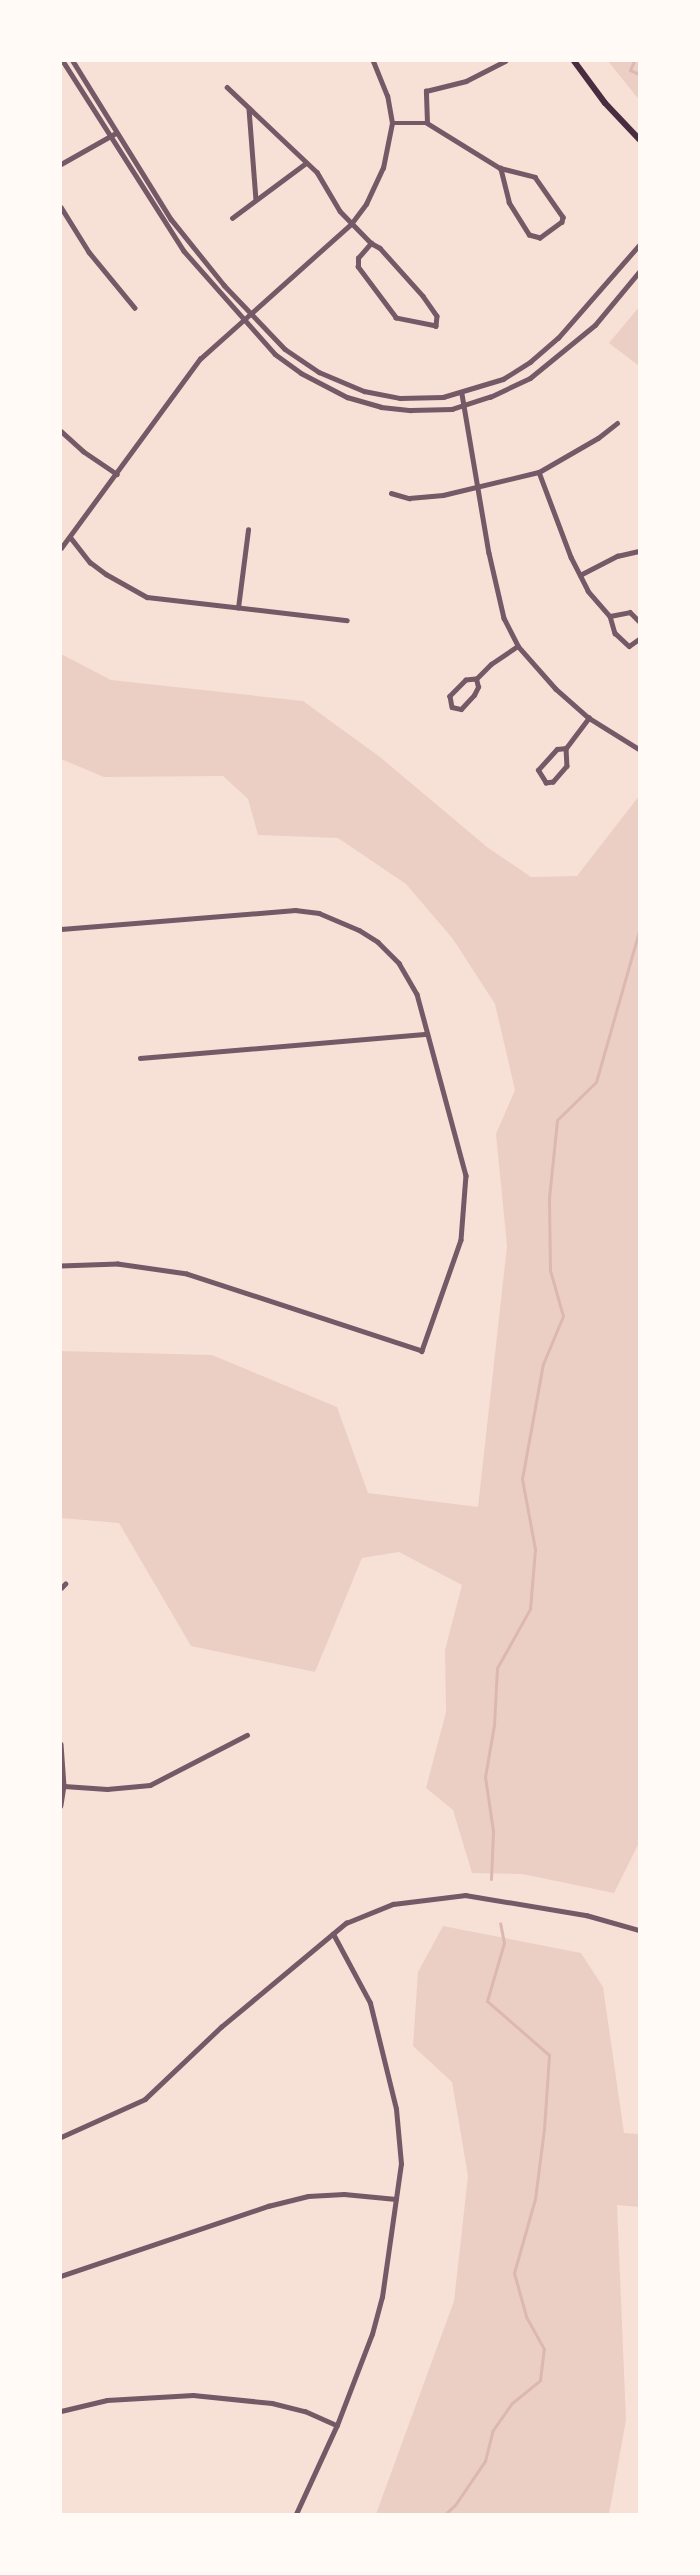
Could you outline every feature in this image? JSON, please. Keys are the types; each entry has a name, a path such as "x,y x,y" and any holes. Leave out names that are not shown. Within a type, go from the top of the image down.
{"main road":[{"path":"574,61 605,103 639,139"}],"street":[{"path":"63,61 109,137 184,251 243,319 287,364 347,397 396,410 464,406 501,392 548,365 595,325 639,272"},
{"path":"73,61 178,230 250,312 286,349 342,383 400,398 462,394 503,378 541,353 639,245"},
{"path":"61,548 71,538 187,375 250,312 351,224 380,178 392,123 387,96 373,61"},
{"path":"427,123 426,91 466,81 505,61"},
{"path":"227,87 322,179 340,211 351,224 371,243 380,248 423,296 437,316 436,326 396,318 358,267 358,258 371,243"},
{"path":"249,109 256,200"},
{"path":"392,123 427,123 500,168 540,181 563,217 562,222 540,238 529,235 509,203 500,168"},
{"path":"61,164 116,133"},
{"path":"232,218 306,163"},
{"path":"61,207 90,252 135,308"},
{"path":"462,394 494,582 504,618 518,646 556,689 589,718 639,749"},
{"path":"391,493 421,498 478,489 538,472 598,438 617,423"},
{"path":"61,431 117,474"},
{"path":"538,472 580,574 610,616 615,633 629,646 639,639"},
{"path":"238,608 248,530"},
{"path":"71,538 90,562 106,574 147,597 347,620"},
{"path":"580,574 618,556 639,551"},
{"path":"610,616 630,612 639,621"},
{"path":"476,679 478,687 474,694 461,709 452,707 450,696 466,680 476,679 491,664 518,646"},
{"path":"566,748 557,749 538,770 546,784 553,782 567,766 566,748 589,718"},
{"path":"61,929 295,910 319,913 359,930 378,942 399,963 417,994 466,1175 461,1240 422,1351 187,1274 118,1264 61,1266"},
{"path":"140,1058 427,1034"},
{"path":"64,1786 108,1789 150,1785 247,1735"},
{"path":"61,1744 64,1786 61,1806"},
{"path":"61,2137 145,2099 221,2027 346,1923 393,1904 465,1895 586,1915 639,1930"},
{"path":"296,2514 337,2425 372,2334 382,2297 401,2150 396,2108 370,2003 333,1934"},
{"path":"61,2276 268,2206 308,2196 344,2194 396,2199"},
{"path":"61,2411 107,2400 192,2395 272,2403 305,2411 337,2425"}],"shaded area":[{"path":"608,61 639,61 639,99 636,96"},
{"path":"639,307 639,366 609,343"},
{"path":"61,654 111,680 303,701 380,757 487,847 531,877 577,876 639,796 638,1845 614,1893 522,1874 472,1873 453,1810 426,1788 446,1712 445,1650 462,1585 399,1552 362,1558 315,1672 191,1646 119,1523 61,1518 61,1351 212,1355 337,1407 368,1493 478,1507 507,1246 496,1134 515,1090 495,1004 453,939 406,884 338,838 258,835 248,799 223,776 104,777 61,759"},
{"path":"443,1926 581,1953 603,1987 624,2133 639,2134 639,2207 617,2205 626,2420 609,2514 376,2514 454,2301 468,2176 452,2082 413,2046 418,1972"}],"waterway":[{"path":"634,61 630,70 639,74"},
{"path":"491,1879 493,1831 485,1777 494,1725 497,1668 530,1609 535,1549 522,1479 543,1364 563,1316 550,1270 549,1198 557,1120 596,1082 639,931"},
{"path":"445,2514 455,2505 485,2461 493,2430 512,2403 540,2380 544,2349 526,2316 514,2273 535,2199 544,2129 549,2055 487,2001 504,1943 500,1923"}]}
